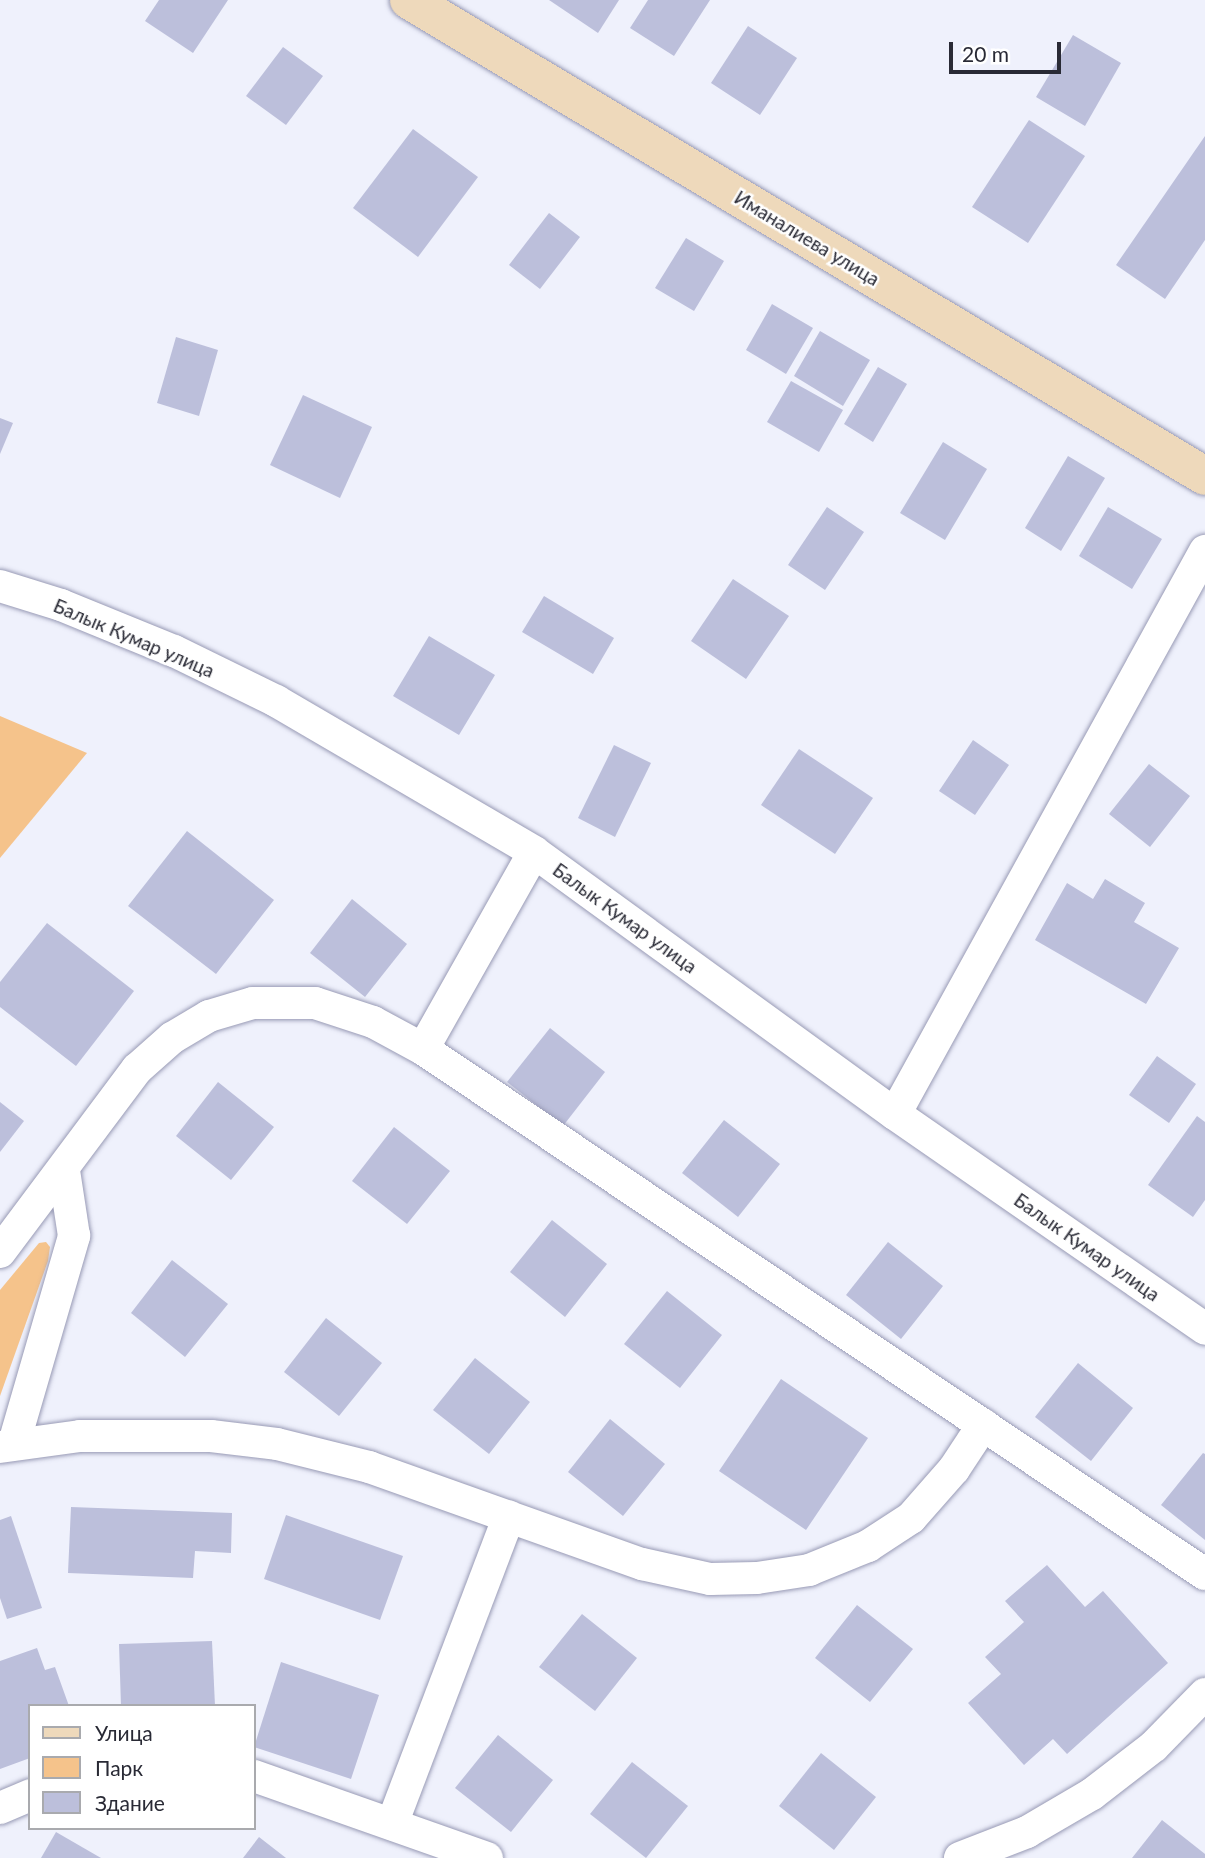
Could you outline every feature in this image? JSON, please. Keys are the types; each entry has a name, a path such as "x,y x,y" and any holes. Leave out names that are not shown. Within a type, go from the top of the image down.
{"street":[{"name":"Иманалиева улица","path":"410,0 1205,475"},
{"path":"895,1114 1205,551"},
{"name":"Балык Кумар улица","path":"0,586 61,605 174,651 276,701 534,852 895,1114 1205,1329"},
{"path":"423,1049 534,852"},
{"path":"0,1252 64,1171 138,1069 172,1038 209,1016 253,1003 315,1003 373,1022 423,1049 1205,1574"},
{"path":"64,1171 74,1236 7,1445 141,1436 211,1436 277,1444 369,1467 642,1564 710,1579 757,1578 809,1570 868,1546 911,1518 954,1469 983,1425"},
{"path":"392,1824 509,1516"},
{"path":"960,1858 1027,1832 1093,1794 1154,1746 1205,1693"},
{"path":"256,1777 487,1858"},
{"path":"0,1808 28,1796"}],"green space":[{"path":"0,716 87,753 0,858"},
{"path":"46,1242 50,1247 48,1261 0,1396 0,1290 39,1243"}],"building":[{"path":"159,0 228,0 193,53 145,21"},
{"path":"549,0 619,0 598,33"},
{"path":"648,0 710,0 674,56 630,28"},
{"path":"748,26 797,58 760,115 711,83"},
{"path":"1073,35 1121,63 1085,126 1036,97"},
{"path":"283,47 323,76 286,125 246,96"},
{"path":"1029,120 1085,156 1028,243 972,207"},
{"path":"413,129 478,177 418,257 353,208"},
{"path":"1205,136 1205,240 1165,299 1116,265"},
{"path":"549,213 580,237 540,289 509,265"},
{"path":"686,238 724,261 694,311 655,288"},
{"path":"772,304 813,328 786,374 746,350"},
{"path":"820,331 870,360 843,406 794,376"},
{"path":"176,337 218,350 199,416 157,403"},
{"path":"878,367 907,384 873,442 844,424"},
{"path":"791,381 843,410 819,452 767,422"},
{"path":"303,395 372,427 340,498 270,465"},
{"path":"0,418 13,423 0,454"},
{"path":"943,442 987,469 945,540 900,513"},
{"path":"1068,456 1105,478 1061,551 1025,528"},
{"path":"827,507 864,532 825,590 788,565"},
{"path":"1108,507 1162,539 1132,589 1079,556"},
{"path":"733,579 789,616 746,679 691,641"},
{"path":"544,596 614,638 593,674 522,632"},
{"path":"429,636 495,675 459,735 393,696"},
{"path":"973,740 1009,765 975,815 939,791"},
{"path":"614,745 651,763 615,837 578,818"},
{"path":"799,749 873,798 835,854 761,805"},
{"path":"1149,764 1190,796 1150,847 1109,814"},
{"path":"187,831 274,900 216,974 128,906"},
{"path":"1105,879 1145,903 1134,922 1179,948 1146,1004 1035,940 1067,883 1093,899"},
{"path":"352,899 407,944 365,997 310,953"},
{"path":"47,923 134,991 76,1066 0,1007 0,982"},
{"path":"550,1028 605,1072 563,1126 507,1082"},
{"path":"1157,1056 1196,1084 1169,1123 1129,1095"},
{"path":"218,1082 274,1127 231,1180 176,1136"},
{"path":"0,1102 24,1121 0,1152"},
{"path":"1197,1116 1205,1122 1205,1200 1193,1217 1148,1185"},
{"path":"724,1120 780,1164 738,1217 682,1173"},
{"path":"394,1127 450,1171 407,1224 352,1181"},
{"path":"552,1220 607,1264 565,1317 510,1272"},
{"path":"888,1242 943,1286 901,1339 846,1295"},
{"path":"172,1260 228,1304 185,1357 131,1313"},
{"path":"667,1291 722,1335 680,1388 624,1344"},
{"path":"326,1318 382,1363 339,1416 284,1372"},
{"path":"475,1358 530,1402 489,1454 433,1410"},
{"path":"1078,1363 1133,1408 1091,1461 1035,1417"},
{"path":"781,1379 868,1438 806,1530 719,1471"},
{"path":"610,1419 665,1464 623,1516 568,1472"},
{"path":"1203,1453 1205,1454 1205,1540 1161,1505"},
{"path":"71,1507 232,1513 231,1553 195,1551 193,1578 68,1573"},
{"path":"286,1515 403,1556 380,1620 264,1579"},
{"path":"11,1516 42,1608 7,1619 0,1598 0,1520"},
{"path":"1047,1565 1085,1607 1103,1591 1168,1663 1067,1754 1053,1739 1024,1765 968,1703 1001,1674 985,1657 1024,1622 1005,1601"},
{"path":"857,1605 913,1649 870,1702 815,1658"},
{"path":"582,1614 637,1658 595,1711 539,1667"},
{"path":"212,1641 215,1704 121,1704 119,1644"},
{"path":"37,1648 45,1670 55,1667 68,1704 28,1704 28,1759 0,1769 0,1661"},
{"path":"281,1662 379,1695 351,1779 256,1748"},
{"path":"498,1735 553,1780 511,1832 455,1788"},
{"path":"821,1753 876,1797 834,1850 779,1806"},
{"path":"632,1762 688,1806 646,1858 590,1814"},
{"path":"1162,1820 1205,1854 1205,1858 1132,1858"},
{"path":"56,1832 101,1858 41,1858"},
{"path":"259,1837 286,1858 243,1858"}]}
